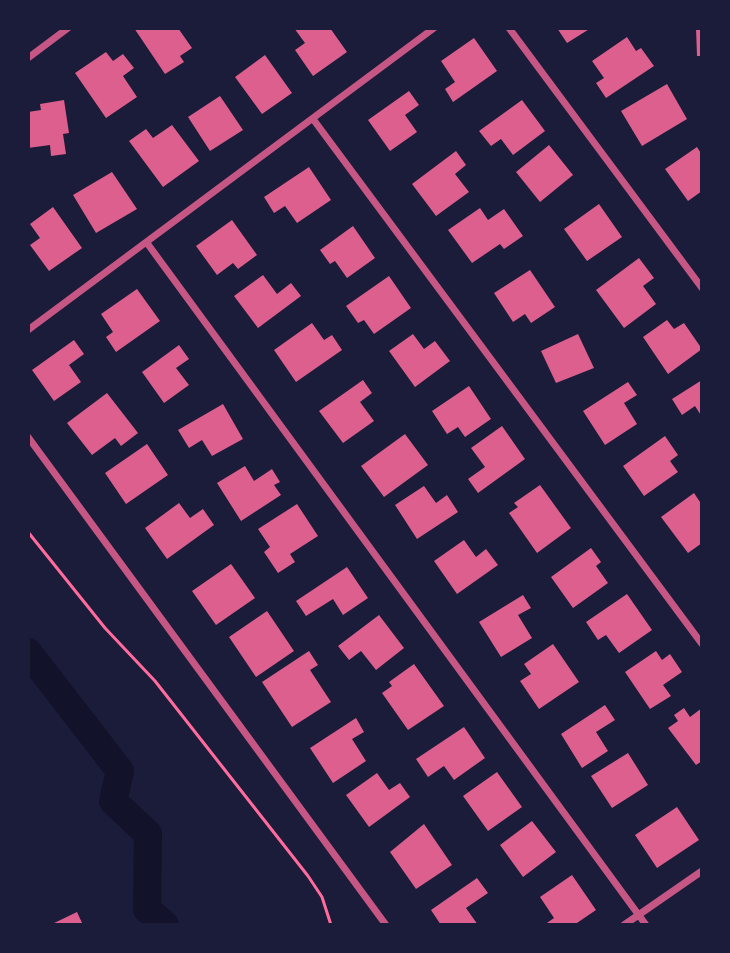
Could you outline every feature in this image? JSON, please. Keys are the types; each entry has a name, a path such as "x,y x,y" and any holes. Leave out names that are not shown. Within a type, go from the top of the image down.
{"street":[{"path":"28,58 68,28"},
{"path":"28,330 434,28"},
{"path":"509,28 702,288"},
{"path":"313,119 702,644"},
{"path":"147,243 636,916 646,925"},
{"path":"28,437 386,925"},
{"path":"624,925 702,871"}],"path":[{"path":"28,532 105,628 155,681 308,876 322,897 331,925"}],"building":[{"path":"134,28 178,28 192,48 180,56 184,62 165,74"},
{"path":"294,28 330,28 347,52 313,76 295,50 305,43"},
{"path":"557,28 591,28 567,43"},
{"path":"696,28 702,28 702,56 697,56"},
{"path":"627,37 636,51 641,48 654,66 606,98 596,83 604,78 592,61"},
{"path":"474,38 497,71 453,102 445,89 455,82 441,61"},
{"path":"106,52 113,61 123,54 134,68 123,76 137,97 106,118 75,73"},
{"path":"265,55 292,93 262,114 235,77"},
{"path":"667,84 687,119 642,146 621,111"},
{"path":"409,91 419,105 405,115 417,132 390,151 368,120"},
{"path":"220,96 243,130 210,151 188,117"},
{"path":"64,100 69,133 63,134 66,154 51,156 50,145 28,148 28,112 41,110 40,104"},
{"path":"522,100 545,131 513,155 501,139 491,146 479,131"},
{"path":"172,125 199,161 163,187 129,141 146,129 153,138"},
{"path":"549,145 573,175 540,202 516,172"},
{"path":"697,147 702,155 702,191 688,201 665,169"},
{"path":"456,151 466,165 455,174 469,192 436,216 412,184"},
{"path":"309,167 331,200 297,223 285,206 274,213 264,197"},
{"path":"112,172 137,209 96,233 73,195"},
{"path":"599,204 622,237 587,261 564,229"},
{"path":"53,207 82,248 49,271 30,245 40,238 30,224"},
{"path":"480,208 488,220 504,209 523,236 504,249 500,244 472,263 448,230"},
{"path":"232,220 257,255 238,269 233,263 217,275 196,246"},
{"path":"353,226 375,258 347,278 335,261 330,264 320,250"},
{"path":"639,258 654,278 643,286 656,304 624,328 596,290"},
{"path":"530,270 555,307 531,323 525,314 513,322 494,293"},
{"path":"263,275 277,294 291,283 301,296 258,328 234,296"},
{"path":"389,276 411,308 374,334 364,320 358,323 346,306"},
{"path":"137,289 160,321 116,352 106,337 113,332 101,314"},
{"path":"667,320 674,329 684,323 702,349 668,374 643,337"},
{"path":"312,323 324,340 332,335 342,350 296,382 274,350"},
{"path":"413,334 424,349 435,341 450,361 415,387 389,351"},
{"path":"578,334 594,368 556,383 541,351"},
{"path":"74,340 84,354 69,365 81,382 54,401 32,370"},
{"path":"179,345 189,359 176,368 189,385 164,403 142,372"},
{"path":"363,380 372,393 360,402 374,421 343,443 319,411"},
{"path":"702,380 702,417 695,406 682,415 672,399"},
{"path":"628,382 637,395 624,403 637,424 605,445 583,411"},
{"path":"469,386 491,419 465,437 458,427 447,434 432,411"},
{"path":"107,393 138,433 121,446 115,438 92,455 67,423"},
{"path":"223,404 243,439 212,456 202,440 189,448 178,430"},
{"path":"502,426 525,459 478,493 468,479 485,467 471,448"},
{"path":"405,434 428,465 384,497 361,466"},
{"path":"665,436 678,455 670,461 678,472 644,496 623,466"},
{"path":"147,444 168,475 126,504 105,473"},
{"path":"245,466 254,481 272,469 280,482 274,485 281,495 241,521 217,483"},
{"path":"540,485 571,528 537,553 509,513 518,507 514,503"},
{"path":"424,486 436,503 447,495 458,512 417,539 395,505"},
{"path":"694,493 702,505 702,543 688,553 661,517"},
{"path":"179,503 190,518 203,509 214,525 167,559 145,528"},
{"path":"297,504 318,536 290,554 295,562 278,573 264,552 270,547 258,529"},
{"path":"464,540 476,557 486,549 498,565 457,594 434,561"},
{"path":"591,548 601,562 596,566 608,583 573,608 551,577"},
{"path":"231,564 255,598 216,625 192,591"},
{"path":"347,567 368,598 343,615 333,599 306,616 296,601"},
{"path":"627,594 652,630 619,653 606,635 598,640 586,622"},
{"path":"523,595 531,608 518,615 532,638 501,657 479,622"},
{"path":"267,611 294,651 256,677 229,637"},
{"path":"379,615 404,648 376,670 361,651 349,660 338,646"},
{"path":"553,644 579,682 539,709 520,681 531,674 524,664"},
{"path":"309,651 318,665 310,670 331,702 292,727 262,682"},
{"path":"656,651 662,660 670,654 682,672 663,685 671,696 650,709 625,672"},
{"path":"414,664 444,706 408,730 382,693 392,686 389,682"},
{"path":"605,705 615,720 596,732 608,751 582,768 561,734"},
{"path":"684,708 690,717 702,708 702,761 696,765 668,728 678,721 674,715"},
{"path":"356,718 364,732 352,739 366,761 333,783 310,748"},
{"path":"464,727 485,758 454,780 444,766 428,777 416,759"},
{"path":"628,753 648,785 612,808 591,776"},
{"path":"497,772 522,807 488,831 463,796"},
{"path":"377,773 389,790 400,783 410,797 369,827 346,795"},
{"path":"677,807 699,840 657,868 635,835"},
{"path":"532,821 556,852 523,877 500,845"},
{"path":"424,824 452,865 416,889 390,852"},
{"path":"572,875 596,910 574,925 544,925 554,918 540,897"},
{"path":"477,878 488,893 466,908 478,925 441,925 431,910"},
{"path":"77,912 83,925 50,925"}],"waterway":[{"path":"28,652 120,771 113,801 148,834 147,909 165,925"}]}
